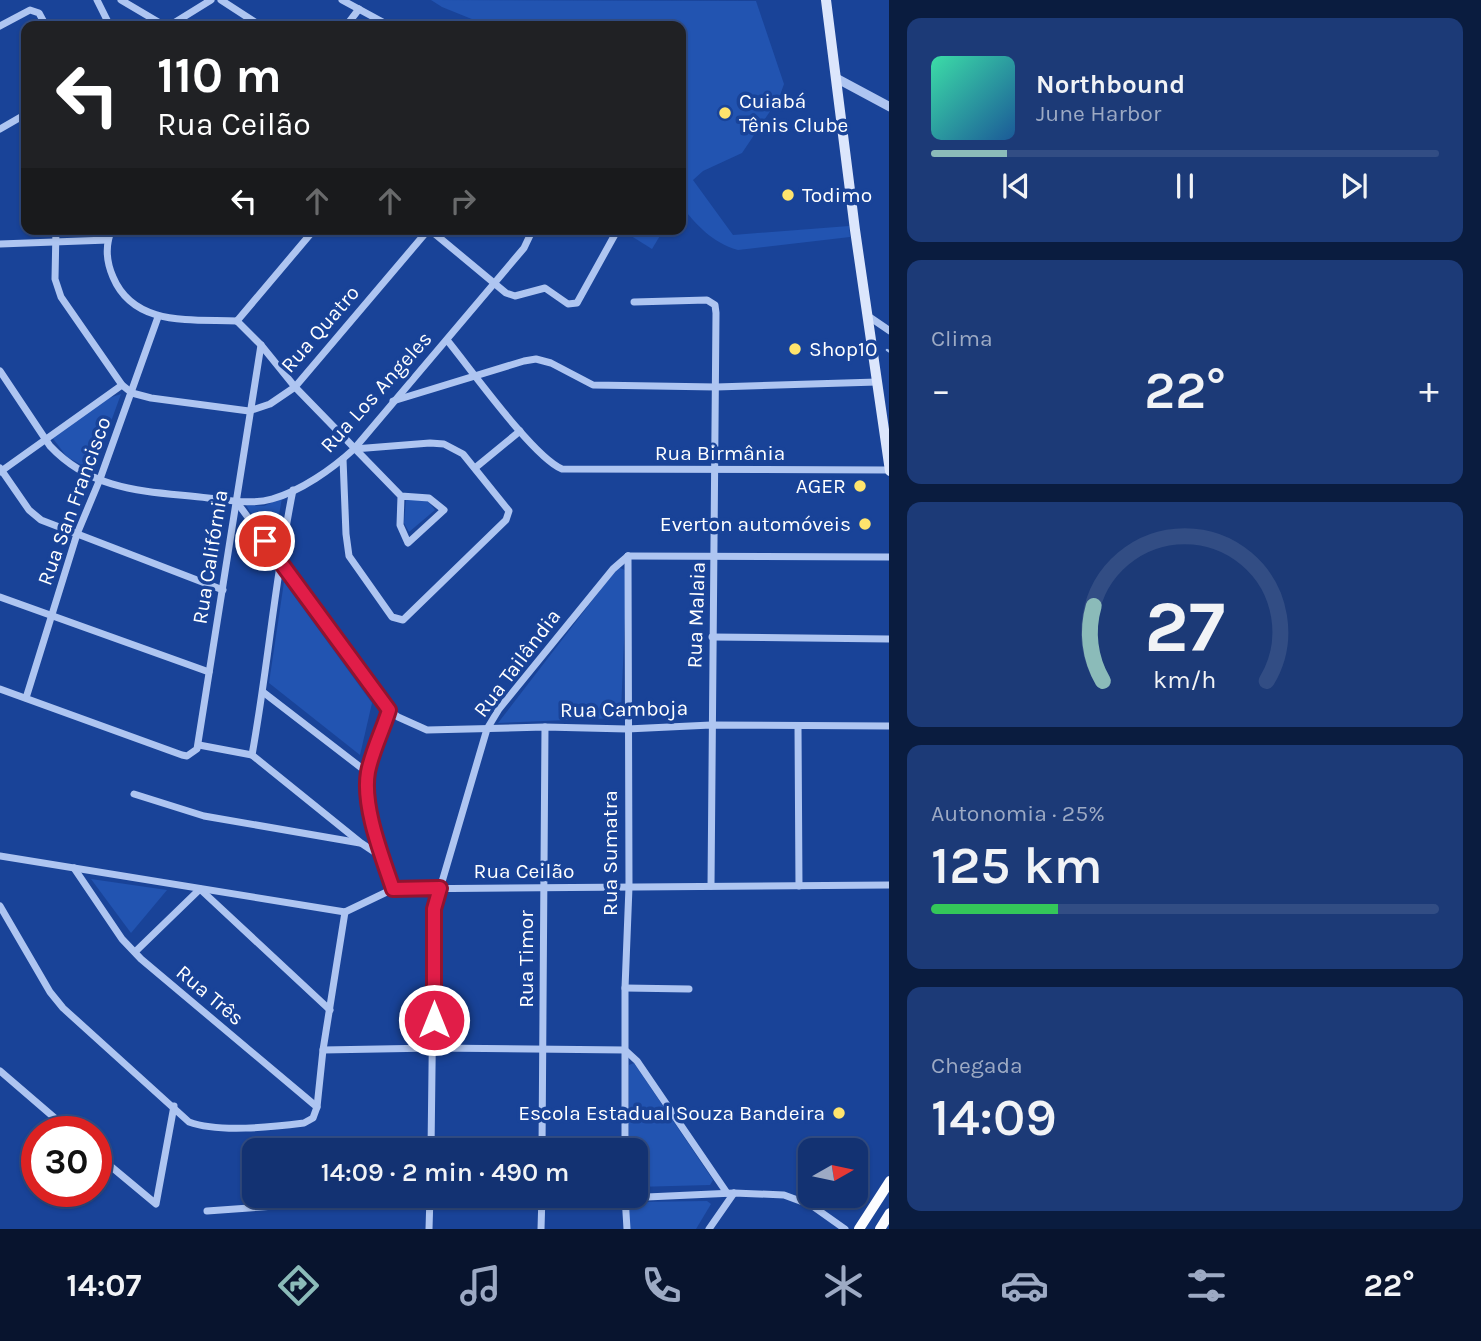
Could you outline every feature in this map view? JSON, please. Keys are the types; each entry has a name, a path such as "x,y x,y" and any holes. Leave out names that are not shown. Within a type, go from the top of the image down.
{"highway":[{"path":"859,1229 889,1183"}],"main road":[{"path":"826,0 889,471"}],"street":[{"path":"97,0 108,21"},
{"path":"121,0 158,21"},
{"path":"175,21 211,0"},
{"path":"221,0 253,21"},
{"path":"342,0 381,21"},
{"path":"350,21 359,9"},
{"path":"0,26 30,10 39,13 43,21"},
{"path":"836,78 889,106"},
{"path":"0,129 21,117"},
{"path":"56,235 55,279 61,297 122,385 132,393 174,402 249,411"},
{"path":"110,235 107,255 117,287 133,305 158,317 237,321 261,345 295,387 401,496 429,498 444,510 408,543 400,525 401,496"},
{"path":"237,321 308,235"},
{"name":"Rua Quatro","path":"249,411 270,404 295,387 424,235"},
{"path":"436,235 506,293 515,296 545,288 568,304 577,303 615,235"},
{"name":"Rua Los Angeles","path":"0,371 59,456 100,479 129,490 236,501 271,500 330,469 354,449 524,248 530,235"},
{"path":"0,244 108,240"},
{"name":"Rua Malaia","path":"635,302 695,299 707,300 715,305 711,886"},
{"path":"868,316 889,330"},
{"name":"Rua San Francisco","path":"26,698 77,534 100,479 158,317"},
{"path":"447,340 520,431 475,468"},
{"name":"Rua Califórnia","path":"199,745 261,345"},
{"path":"392,402 537,359 551,363 593,385 716,387 877,382"},
{"path":"122,385 1,470 29,510 41,520 223,590"},
{"name":"Rua Birmânia","path":"520,431 551,464 562,469 889,471"},
{"path":"343,458 349,556 393,617 403,620 497,529 509,516 509,511 463,453 444,444 354,449"},
{"path":"252,755 263,692 279,560 293,490"},
{"name":"Rua Camboja","path":"236,501 389,710 398,717 428,730 545,727 627,729 711,725 889,726"},
{"path":"628,556 889,557"},
{"name":"Rua Sumatra","path":"625,1138 625,988 629,887 628,556"},
{"name":"Rua Tailândia","path":"434,1048 434,909 487,729 499,709 613,569 628,556"},
{"path":"0,597 209,672"},
{"path":"712,637 889,639"},
{"path":"0,689 175,753 187,756 194,754 199,745 252,755 382,857"},
{"path":"263,692 368,773"},
{"path":"389,710 368,773 368,798 382,857 393,889"},
{"path":"798,726 799,886"},
{"name":"Rua Timor","path":"542,1138 545,727"},
{"path":"134,794 204,816 361,843"},
{"path":"0,856 345,912 323,1050 317,1107 313,1118 304,1123 289,1125 200,1126 189,1122 63,1008 50,992 0,906"},
{"name":"Rua Três","path":"74,868 122,939 135,952 317,1107"},
{"name":"Rua Ceilão","path":"345,912 393,889 889,885"},
{"path":"135,952 200,889"},
{"path":"200,889 330,1010"},
{"path":"625,988 689,989"},
{"path":"431,1138 434,1048"},
{"path":"323,1050 625,1050 637,1061 730,1193"},
{"path":"0,1071 52,1116"},
{"path":"112,1167 156,1204 174,1106"},
{"path":"709,1229 730,1193"},
{"path":"648,1196 730,1193 784,1195 811,1205 845,1229"},
{"path":"207,1211 248,1208"},
{"path":"429,1229 430,1208"},
{"path":"541,1208 541,1229"},
{"path":"625,1208 626,1229"}],"shaded area":[{"name":"Cuiabá Tênis Clube","path":"431,0 756,1 784,84 779,98 742,153 703,171 693,180 733,235 849,226 850,237 738,250 713,238 686,212 686,21 477,21"},
{"path":"630,235 660,235 652,249"},
{"path":"121,394 93,471 67,457 51,436 109,398"},
{"path":"282,498 273,549 246,505 264,506"},
{"path":"426,499 435,510 409,532 404,523 406,500"},
{"path":"618,567 627,571 621,711 615,718 498,723"},
{"path":"284,582 372,703 360,755 269,683"},
{"path":"91,879 167,890 131,933"},
{"path":"634,1063 713,1180 710,1185 648,1187 648,1138 629,1138 629,1065"},
{"path":"707,1201 711,1204 696,1229 630,1229 629,1208 648,1208 648,1202"}],"place":[{"name":"Cuiabá Tênis Clube","path":"725,113"},
{"name":"Todimo","path":"788,195"},
{"name":"Shop10","path":"795,349"},
{"name":"AGER","path":"860,486"},
{"name":"Everton automóveis","path":"865,524"},
{"name":"Escola Estadual Souza Bandeira","path":"839,1113"}],"route":[{"path":"265,541 389,710 368,773 368,798 382,857 393,889 440,888 434,909 434,1020"}]}
